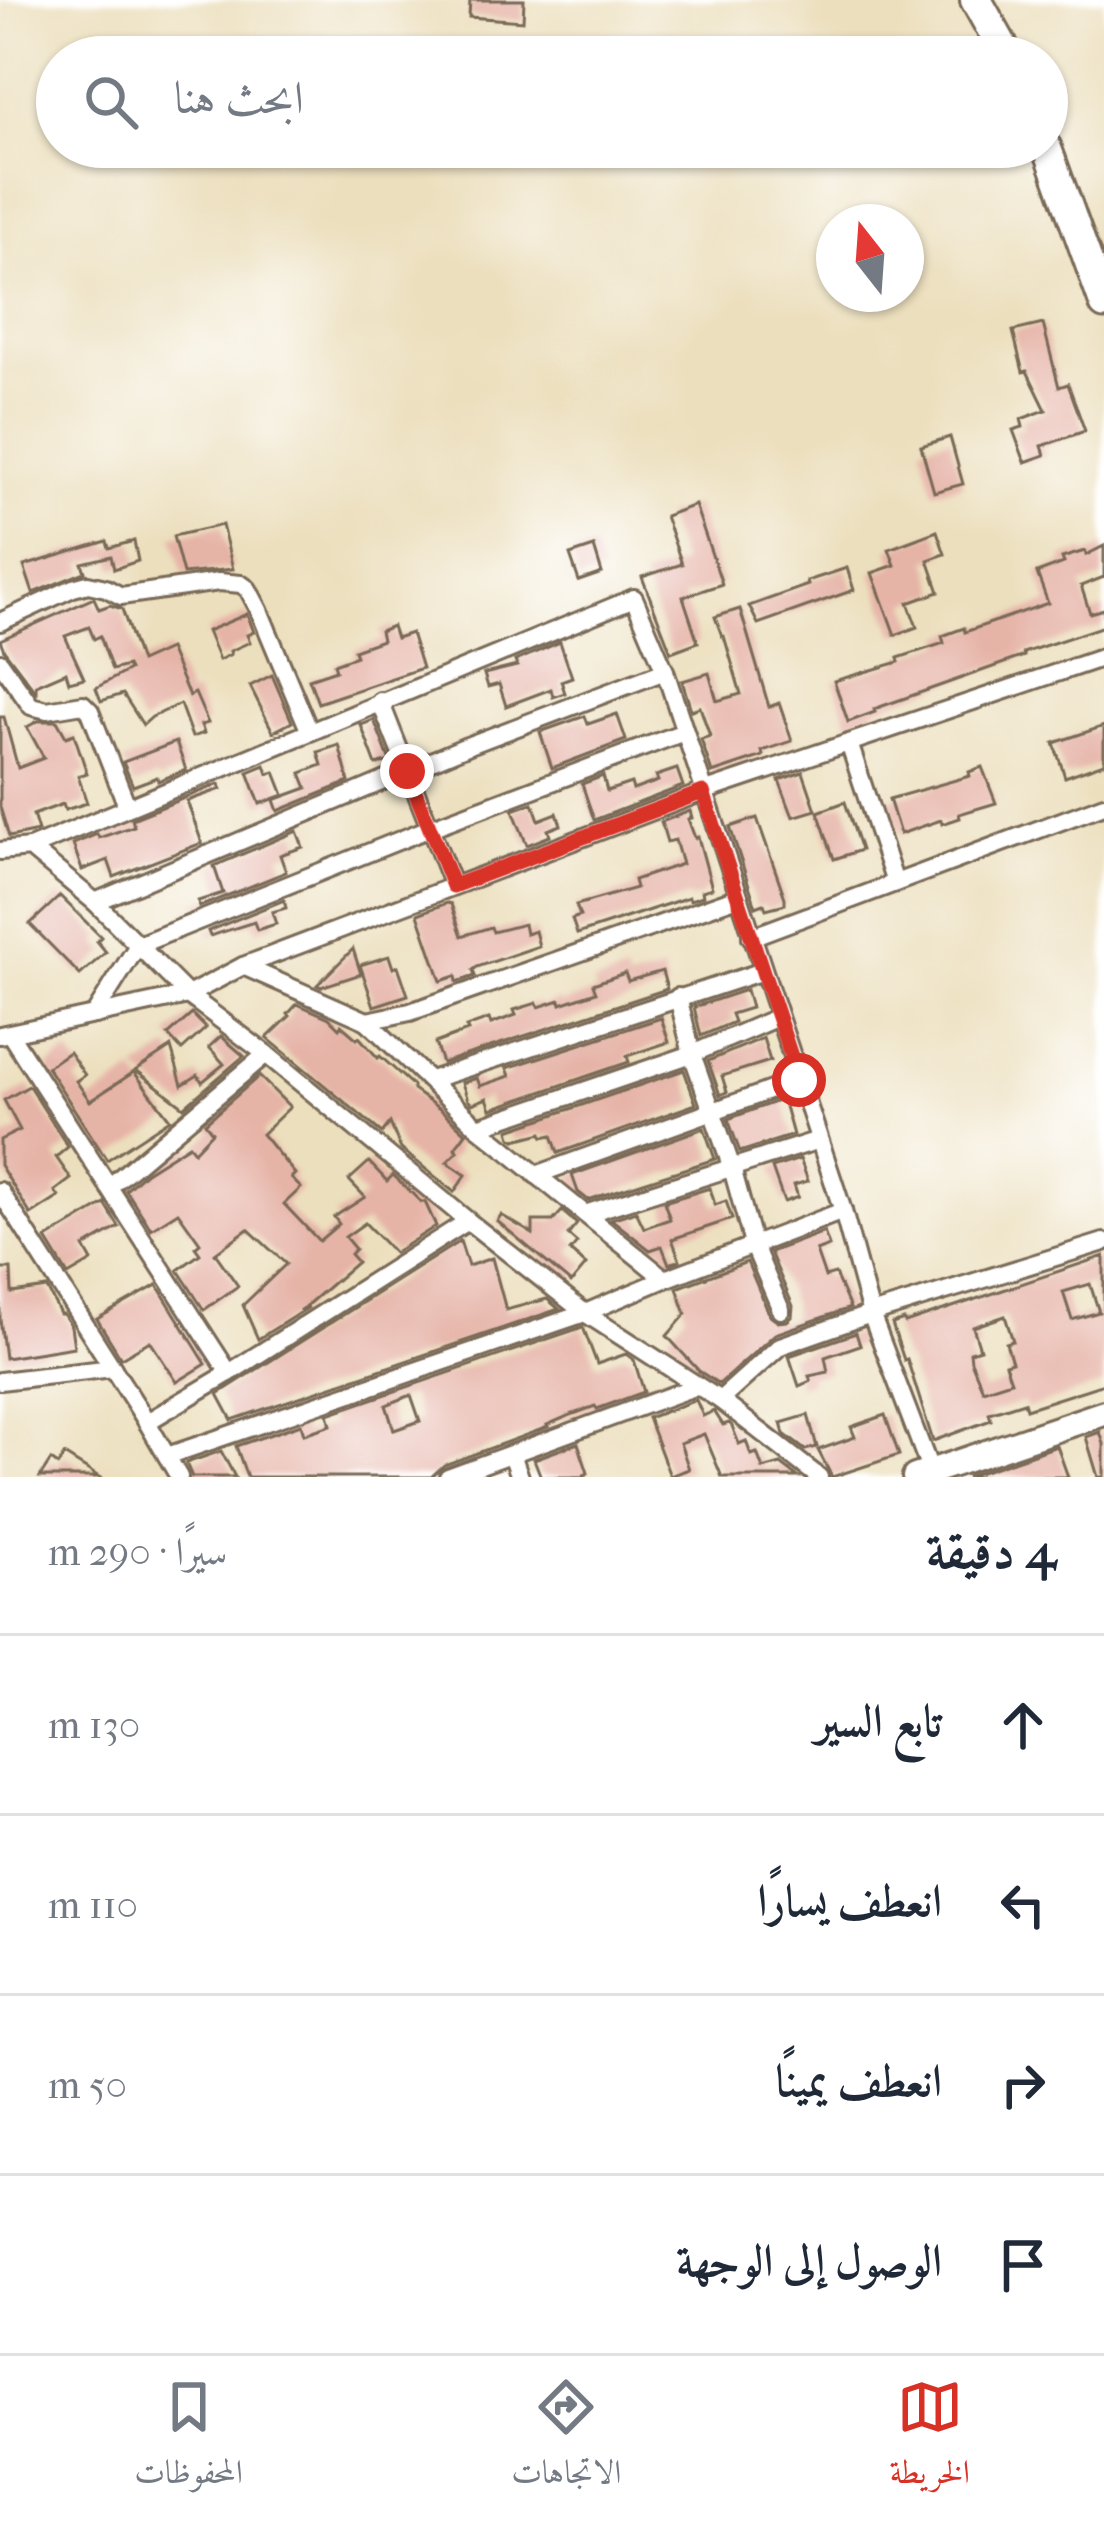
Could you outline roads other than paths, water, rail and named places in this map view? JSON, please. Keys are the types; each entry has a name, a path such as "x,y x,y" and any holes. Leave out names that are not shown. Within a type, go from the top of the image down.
{"highway":[{"path":"976,0 999,36"},
{"path":"1003,0 1009,36"}],"main road":[{"path":"1055,168 1104,304"}],"street":[{"path":"0,622 88,584 121,596 219,582 241,584 260,610 309,730"},
{"path":"0,851 30,848 634,598 664,671 926,1475 1104,1413"},
{"path":"229,1373 5,1035 188,994 243,965 703,792 1104,657"},
{"path":"0,662 31,706 47,710 83,704 90,711 128,806"},
{"path":"95,902 407,771 664,671"},
{"path":"380,701 453,886"},
{"path":"94,1015 138,945 684,732"},
{"path":"849,743 896,883"},
{"path":"752,937 1104,805"},
{"path":"30,848 95,902 188,994 468,1221 585,1313 720,1400 819,1477"},
{"path":"367,1021 410,1012 738,897"},
{"path":"243,965 367,1021 478,1127 664,1279"},
{"path":"430,1080 763,971"},
{"path":"678,997 753,1244 782,1310"},
{"path":"478,1127 692,1054 778,1017"},
{"path":"109,1187 266,1054"},
{"path":"536,1174 799,1080"},
{"path":"584,1214 819,1140"},
{"path":"0,1192 178,1477"},
{"path":"166,1456 585,1313 843,1211"},
{"path":"147,1422 468,1221"},
{"path":"720,1400 780,1346 1104,1242"},
{"path":"0,1381 113,1368"},
{"path":"448,1477 697,1386"},
{"path":"512,1454 520,1477"}]}
